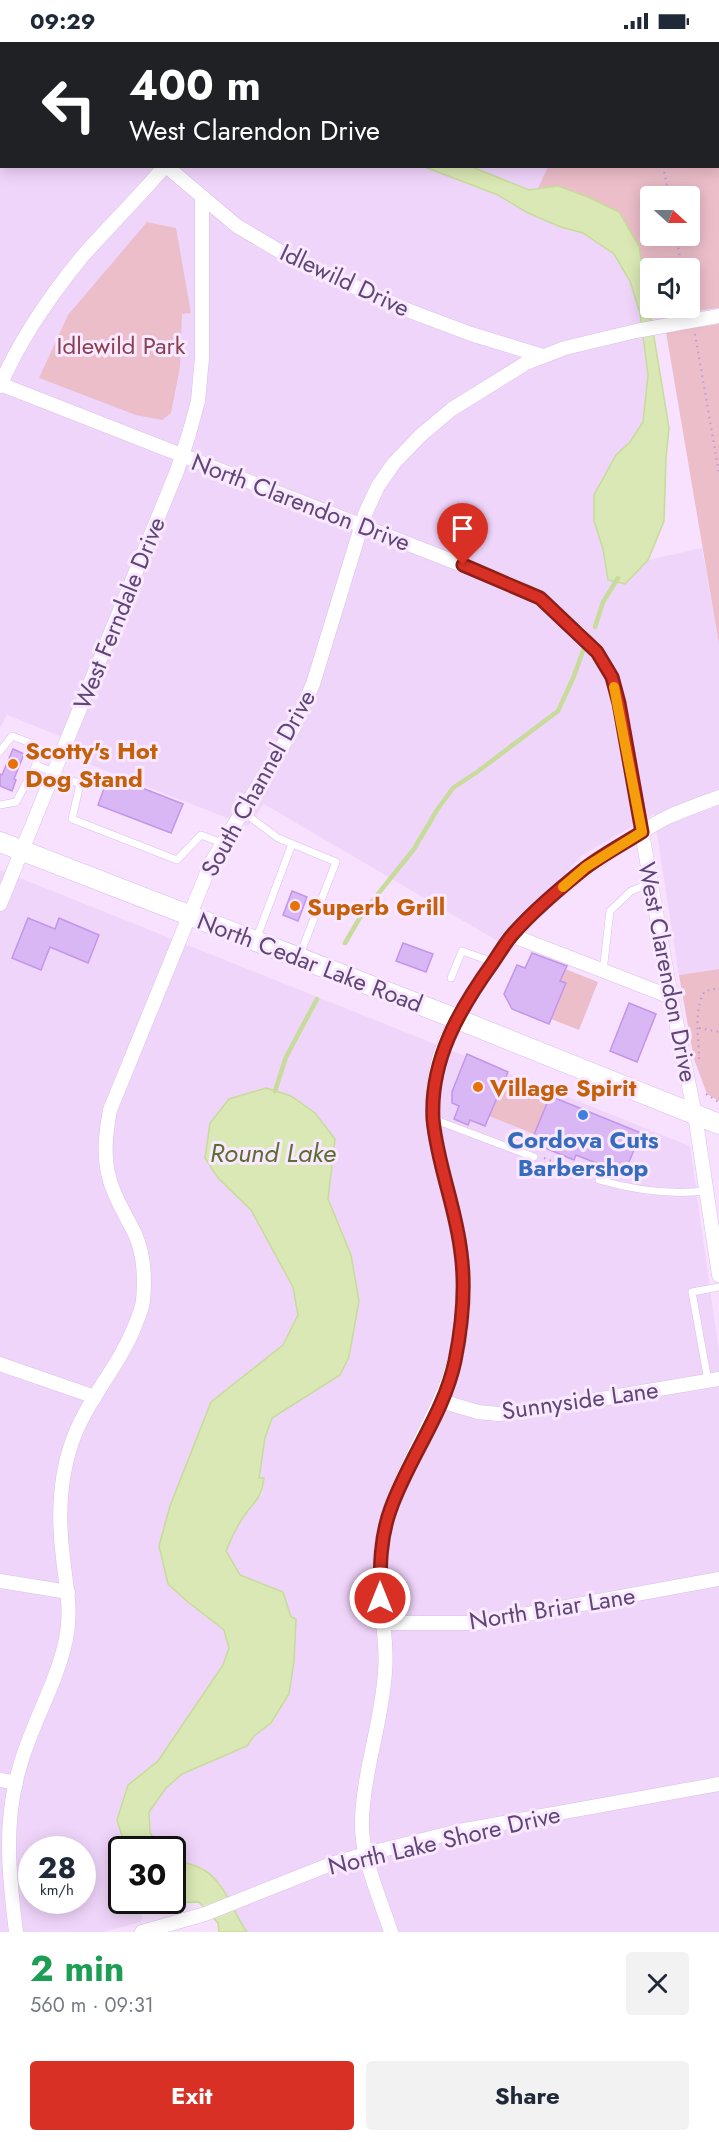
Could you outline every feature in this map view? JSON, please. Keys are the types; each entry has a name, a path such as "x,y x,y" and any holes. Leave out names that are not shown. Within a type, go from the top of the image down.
{"main road":[{"name":"North Cedar Lake Road","path":"0,842 457,1019 719,1124"}],"street":[{"path":"0,385 51,298 81,259 164,168"},
{"name":"Idlewild Drive","path":"168,168 237,226 298,262 352,287 461,330 543,356"},
{"name":"West Ferndale Drive","path":"0,904 182,455 198,401 202,358 202,198"},
{"name":"South Channel Drive","path":"16,1932 8,1875 8,1830 20,1765 66,1639 70,1605 63,1558 60,1511 63,1476 72,1442 86,1409 112,1372 131,1337 143,1304 144,1273 136,1237 117,1200 108,1176 105,1141 110,1110 189,915 222,843 294,727 313,684 362,525 378,486 394,463 452,409 526,363 565,348 636,331 719,316"},
{"name":"North Clarendon Drive","path":"0,385 503,581 540,598 588,642"},
{"name":"West Clarendon Drive","path":"588,642 612,677 619,703 671,997 695,1115 718,1268"},
{"path":"392,1932 366,1854 362,1822 368,1771 386,1672 384,1623 380,1598 382,1538 391,1508 441,1401 454,1365 462,1320 461,1251 433,1119 432,1097 437,1067 445,1041 493,962 511,935 543,903 586,867 642,832 670,816 719,797"},
{"path":"511,935 671,997"},
{"path":"0,1364 95,1397"},
{"name":"Sunnyside Lane","path":"441,1401 478,1412 498,1414 530,1411 714,1380"},
{"name":"North Briar Lane","path":"384,1623 478,1623 719,1579"},
{"path":"0,1581 68,1592"},
{"path":"0,1780 16,1783"},
{"name":"North Lake Shore Drive","path":"142,1932 205,1914 331,1864 366,1854 459,1831 719,1784"}],"lane":[{"path":"0,751 12,736 36,745 36,765 16,802 0,805"},
{"path":"36,765 80,784 72,819 177,860 201,835 222,843"},
{"path":"242,811 278,838 336,862 299,958"},
{"path":"255,941 292,844"},
{"path":"603,971 610,911 631,891 651,883"},
{"path":"451,978 462,951 493,962"},
{"path":"433,1119 534,1157"},
{"path":"599,1180 625,1188 652,1191 683,1194 705,1191"},
{"path":"714,1380 692,1292 719,1287"}],"path":[{"path":"663,168 667,186"},
{"path":"692,321 719,473"},
{"path":"699,1062 700,998 705,991 719,988"},
{"path":"699,1028 719,1032"},
{"path":"705,1092 719,1102"},
{"path":"534,1157 536,1154 599,1180"}],"shaded area":[{"path":"0,168 548,168 528,213 583,233 614,254 630,281 640,313 648,375 643,422 630,442 616,455 594,495 594,521 603,549 608,579 625,584 648,560 702,548 719,644 719,969 679,975 654,814 582,855 501,943 264,804 248,826 73,758 77,743 7,715 0,728"},
{"path":"0,870 690,1146 719,1352 719,1932 247,1932 238,1920 221,1884 203,1868 186,1864 186,1836 152,1836 149,1811 166,1788 182,1774 247,1746 254,1736 271,1723 291,1617 283,1592 240,1575 226,1551 245,1514 262,1495 264,1478 259,1478 265,1438 272,1418 340,1375 351,1255 328,1199 335,1139 314,1113 291,1096 218,1178 251,1210 293,1287 298,1315 283,1345 211,1402 188,1602 224,1630 229,1648 223,1665 158,1761 128,1785 117,1820 122,1836 108,1836 108,1914 142,1914 141,1922 103,1932 0,1932"}],"green space":[{"path":"548,168 719,168 719,308 700,311 700,258 641,258 639,246 558,186 538,188"},
{"name":"Idlewild Park","path":"147,222 176,228 191,313 182,314 180,367 171,413 162,420 136,415 39,378 68,315"},
{"path":"719,324 719,644 666,332"},
{"path":"565,969 598,982 579,1030 551,1019 565,983 560,981"},
{"path":"719,969 719,1101 707,1094 694,1059 679,975"},
{"path":"506,1078 550,1096 534,1134 489,1116"}],"water":[{"path":"428,168 474,168 529,190 558,186 619,212 639,246 640,313 630,281 614,254 583,233 561,227 528,213 498,195"},
{"path":"641,318 651,318 669,428 664,521 648,560 625,584 608,580 603,549 594,521 594,495 616,455 630,442 643,422 648,375"},
{"name":"Round Lake","path":"266,1088 291,1096 315,1113 335,1139 328,1199 351,1255 359,1301 349,1357 340,1375 272,1418 265,1438 259,1478 264,1478 261,1491 239,1524 226,1551 240,1575 283,1592 291,1617 296,1619 294,1661 289,1694 271,1723 254,1736 247,1746 182,1774 166,1788 149,1812 152,1836 122,1836 117,1820 128,1785 158,1761 223,1665 229,1648 224,1630 168,1584 159,1546 170,1506 211,1402 283,1345 298,1315 293,1287 251,1210 218,1178 205,1158 210,1123 229,1099"},
{"path":"186,1863 212,1876 224,1890 247,1932 219,1932 218,1923 199,1902 186,1902"}],"building":[{"name":"Scotty's Hot Dog Stand","path":"13,749 24,754 12,791 0,786 0,774 2,775"},
{"path":"109,775 183,804 171,833 98,805"},
{"name":"Superb Grill","path":"292,891 307,897 298,921 283,915"},
{"path":"28,918 55,929 59,918 99,935 88,963 50,947 41,970 12,958"},
{"path":"403,943 433,954 426,972 396,961"},
{"path":"532,953 567,966 560,981 566,983 549,1024 512,1009 504,994 517,965 525,968"},
{"path":"629,1003 656,1014 637,1062 610,1051"},
{"name":"Village Spirit","path":"467,1054 508,1072 485,1126 470,1120 468,1125 454,1119 459,1106 452,1103 452,1092"},
{"path":"550,1096 641,1133 624,1174 576,1155 574,1160 531,1142"}],"waterway":[{"path":"595,627 603,602 618,578"},
{"path":"345,943 362,914 414,849 453,788 558,711 584,648"},
{"path":"275,1091 286,1057 317,999"}],"slow traffic":[{"path":"563,887 586,867 642,832 619,703 614,687"}],"place":[{"name":"Scotty's Hot Dog Stand","path":"13,764"},
{"name":"Superb Grill","path":"295,906"},
{"name":"Village Spirit","path":"478,1087"},
{"name":"Cordova Cuts Barbershop","path":"583,1115"}],"route":[{"path":"380,1598 382,1538 391,1508 441,1401 454,1365 462,1320 461,1251 433,1123 432,1097 437,1067 445,1041 479,982 511,935 543,903 586,867 642,832 619,703 612,677 597,652 540,598 463,565"}]}
